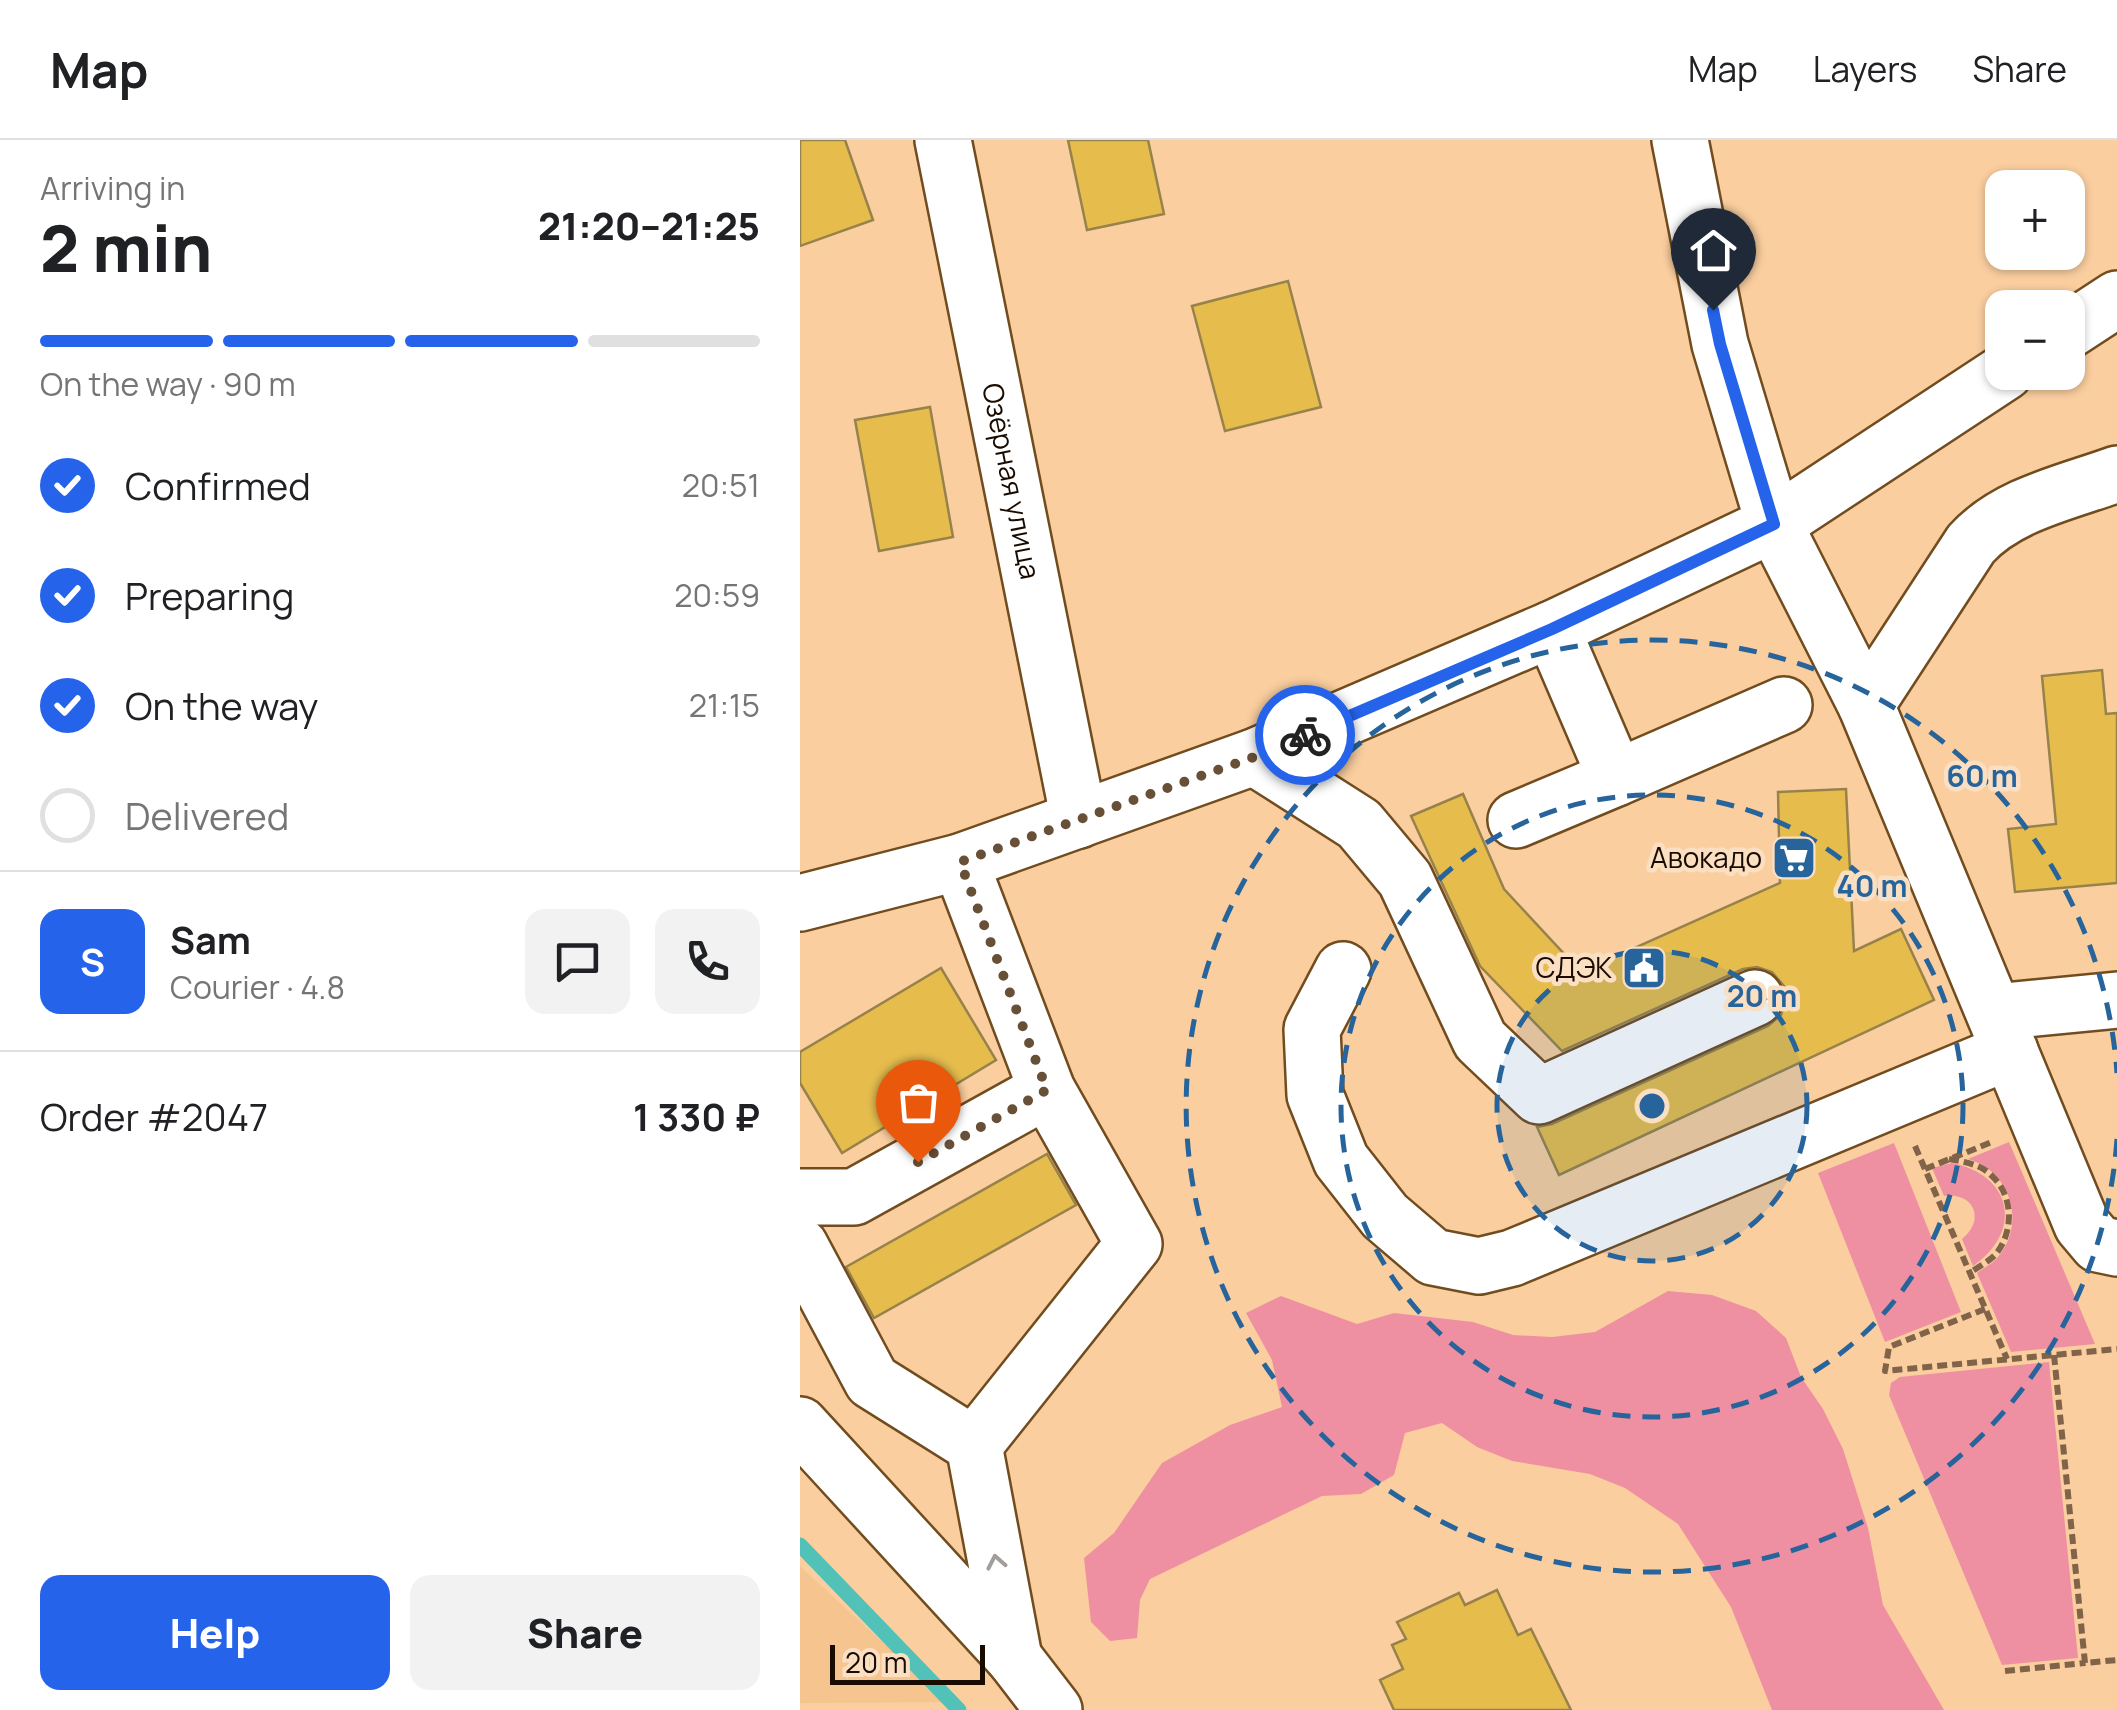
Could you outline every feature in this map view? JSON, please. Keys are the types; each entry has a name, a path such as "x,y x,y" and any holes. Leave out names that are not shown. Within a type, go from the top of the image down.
{"street":[{"name":"Озёрная улица","path":"943,140 1079,820"},
{"path":"1680,140 1720,344 1774,524 1866,705 2082,1225 2098,1244 2117,1248"},
{"path":"2085,320 2117,299"},
{"path":"800,903 960,862 1254,757 1552,629 1774,524 1985,385"},
{"path":"1866,705 1971,544 1985,529 2004,516 2117,474"},
{"path":"1552,629 1616,778"},
{"path":"1516,820 1784,705"},
{"path":"1254,757 1358,824 1405,879 1480,1040 1539,1096 1754,998"},
{"path":"960,862 1047,1090 1134,1244 974,1445"},
{"path":"1343,970 1312,1029 1316,1096 1341,1160 1384,1216 1432,1256 1479,1266 1512,1258 1894,1099 2002,1031 2117,1000"},
{"path":"800,1197 854,1197 1047,1090"},
{"path":"800,1246 872,1381 974,1445 1014,1658"},
{"path":"800,1424 1014,1658 1054,1710"}],"path":[{"path":"1894,1099 2006,1359"},
{"path":"1924,1168 2040,1123"},
{"path":"1949,1159 1974,1164 1992,1176 2005,1194 2010,1216 2006,1238 1994,1256 1969,1273"},
{"path":"1985,1310 1889,1347 1885,1372 2117,1349"},
{"path":"2054,1354 2085,1663"},
{"path":"2005,1671 2117,1660"}],"shaded area":[{"path":"2009,1142 2095,1344 2011,1352 1977,1273 1995,1260 2006,1244 2012,1215 2010,1200 1995,1175 1968,1159"},
{"path":"1894,1143 1961,1312 1885,1342 1818,1173"},
{"path":"1952,1163 1988,1179 2004,1206 2000,1237 1973,1266 1962,1239 1974,1224 1973,1209 1963,1198 1944,1196 1932,1168"},
{"path":"1668,1291 1712,1295 1756,1311 1786,1338 1801,1377 1843,1449 1868,1528 1883,1605 1944,1710 1772,1710 1731,1607 1678,1524 1625,1488 1590,1474 1512,1461 1477,1447 1442,1423 1405,1433 1394,1475 1361,1494 1322,1496 1150,1579 1140,1600 1137,1638 1110,1641 1091,1622 1084,1558 1114,1533 1162,1463 1230,1425 1282,1407 1272,1360 1246,1313 1281,1296 1357,1324 1394,1313 1473,1322 1513,1335 1552,1337 1595,1332"},
{"path":"2049,1362 2078,1658 2002,1665 1889,1395 1891,1383 1900,1377"},
{"path":"800,1566 806,1572 948,1702 800,1703"}],"building":[{"path":"800,140 845,140 873,220 800,246"},
{"path":"1068,140 1148,140 1164,214 1087,230"},
{"path":"1288,281 1321,407 1225,431 1192,306"},
{"path":"930,407 953,537 879,551 855,420"},
{"path":"2102,670 2106,714 2117,713 2117,883 2015,892 2008,829 2056,824 2042,676"},
{"path":"1846,789 1854,951 1901,929 1934,1000 1559,1175 1537,1127 1552,1124 1768,1026 1781,1015 1786,1000 1784,986 1772,972 1757,967 1743,969 1562,1051 1480,966 1411,816 1463,794 1504,889 1581,972 1780,883 1778,792"},
{"path":"941,968 996,1060 842,1153 800,1083 800,1052"},
{"path":"1047,1154 1076,1205 874,1318 846,1267"},
{"path":"1497,1590 1518,1635 1531,1629 1571,1710 1394,1710 1380,1680 1403,1669 1392,1645 1406,1639 1397,1622 1459,1593 1465,1605"}],"waterway":[{"path":"800,1545 959,1710"}],"way so far":[{"path":"918,1162 1047,1090 960,862 1254,757 1305,735"}],"place":[{"name":"Авокадо","path":"1794,858"},
{"name":"СДЭК","path":"1644,968"}],"route":[{"path":"1305,735 1552,629 1774,524 1713,310"}]}
